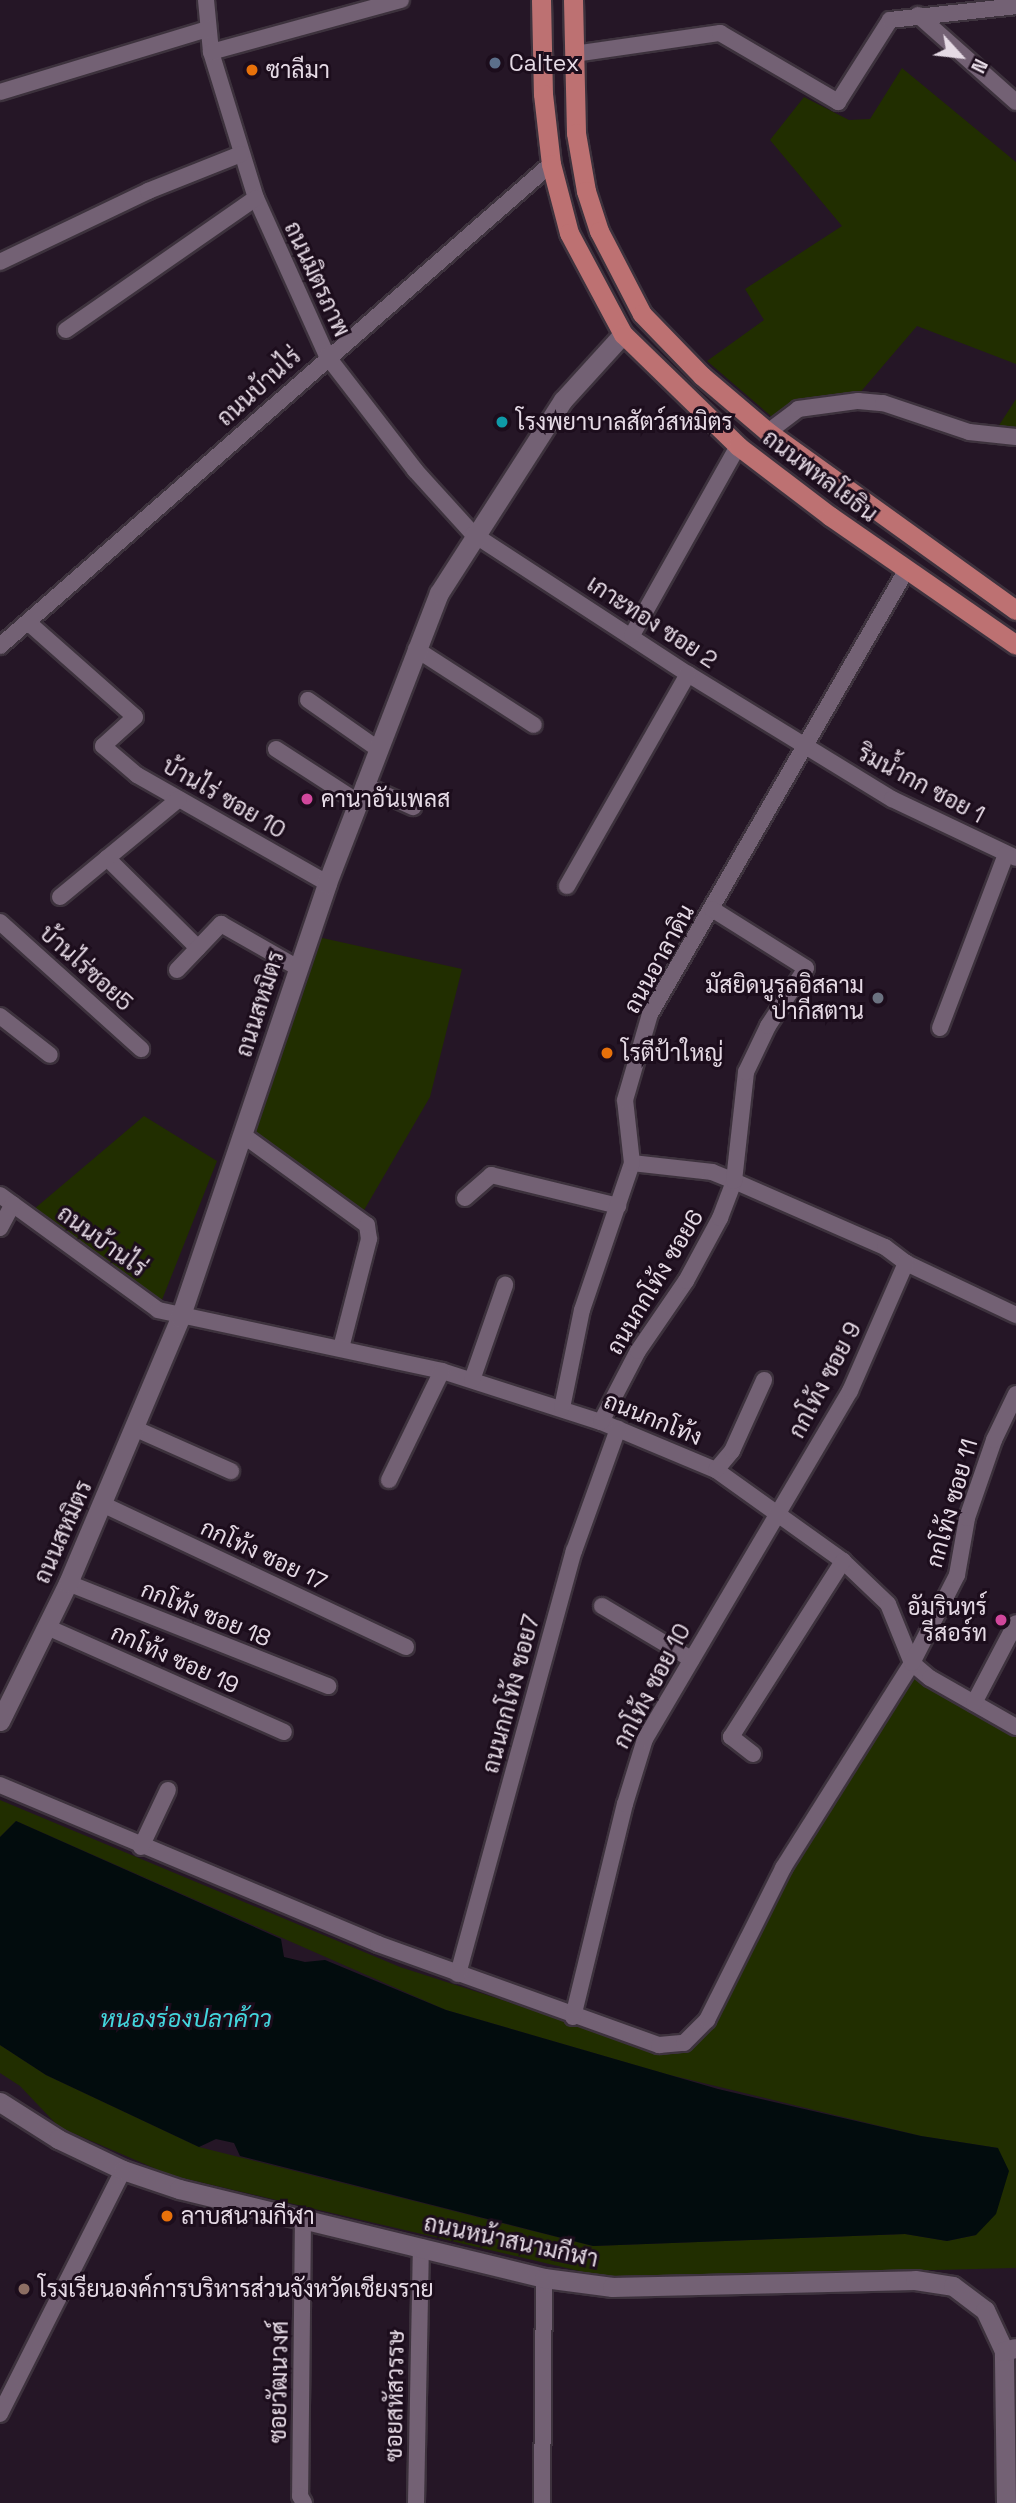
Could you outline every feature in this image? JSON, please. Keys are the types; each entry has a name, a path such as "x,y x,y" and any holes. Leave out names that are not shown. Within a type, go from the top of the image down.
{"main road":[{"name":"ถนนพหลโยธิน","path":"541,0 543,94 551,164 569,233 623,334 738,446 1016,645"},
{"name":"ถนนพหลโยธิน","path":"573,0 576,133 586,191 598,231 642,314 702,376 768,432 1016,610"},
{"path":"623,334 642,314"}],"street":[{"name":"ถนนมิตรภาพ","path":"206,0 211,52 241,154 256,198 327,356 415,470 473,534"},
{"path":"211,52 401,0"},
{"path":"903,0 912,16 1016,102"},
{"path":"574,54 720,33 838,102 890,20 1016,6"},
{"path":"0,92 208,29"},
{"path":"0,262 135,196 241,154"},
{"name":"ถนนบ้านไร่","path":"0,646 30,624 327,356 551,164"},
{"path":"65,330 256,198"},
{"name":"ถนนสหมิตร","path":"0,1721 68,1583 136,1429 180,1318 327,883 439,593 473,534 564,400 623,334"},
{"path":"768,432 788,414 809,406 870,401 969,432 1016,437"},
{"path":"632,635 738,446"},
{"name":"เกาะทอง ซอย 2","path":"473,534 806,747"},
{"name":"ถนนอาลาดิน","path":"562,1409 582,1310 632,1163 625,1100 650,1014 907,569"},
{"name":"บ้านไร่ ซอย 10","path":"30,624 135,717 103,746 137,775 327,883"},
{"path":"416,649 534,725"},
{"path":"567,886 688,674"},
{"path":"308,700 378,749"},
{"name":"ริมน้ำกก ซอย 1","path":"806,747 892,799 1011,856"},
{"path":"276,749 361,794 413,807"},
{"path":"60,897 179,799"},
{"path":"940,1028 1011,856"},
{"path":"107,858 198,948"},
{"name":"ถนนกกโท้ง ซอย6","path":"601,1422 638,1351 697,1260 734,1181 746,1072 768,1026 806,968 712,909"},
{"name":"บ้านไร่ซอย5","path":"0,922 142,1049"},
{"path":"177,970 221,925 298,968"},
{"path":"0,1016 50,1055"},
{"path":"243,1135 367,1225 369,1239 341,1348"},
{"path":"632,1163 712,1172 885,1247 906,1263 1016,1315"},
{"path":"465,1198 491,1175 618,1206"},
{"path":"0,1228 6,1199"},
{"name":"ถนนบ้านไร่","path":"6,1199 158,1310 180,1318"},
{"name":"กกโท้ง ซอย 9","path":"776,1514 850,1391 906,1263"},
{"path":"472,1380 505,1285"},
{"name":"ถนนกกโท้ง","path":"180,1318 341,1348 442,1371 601,1422 716,1470 843,1561 888,1604 912,1663"},
{"path":"389,1480 442,1371"},
{"path":"716,1470 732,1451 764,1380"},
{"name":"กกโท้ง ซอย 11","path":"0,1785 141,1847 458,1974 573,2017 660,2045 684,2043 699,2033 783,1868 912,1663 957,1576 967,1518 993,1440 1016,1394"},
{"path":"136,1429 230,1471"},
{"name":"ถนนกกโท้ง ซอย7","path":"458,1974 574,1551 618,1429"},
{"name":"กกโท้ง ซอย 17","path":"102,1504 406,1647"},
{"name":"กกโท้ง ซอย 10","path":"573,2017 634,1768 645,1739 776,1514"},
{"path":"753,1754 731,1737 843,1561"},
{"name":"กกโท้ง ซอย 18","path":"68,1583 328,1686"},
{"path":"602,1606 691,1659"},
{"path":"974,1703 1016,1623"},
{"name":"กกโท้ง ซอย 19","path":"47,1627 284,1732"},
{"path":"912,1663 1016,1727"},
{"path":"141,1847 168,1790"},
{"name":"ถนนหน้าสนามกีฬา","path":"0,2102 58,2139 123,2170 179,2189 303,2217 544,2278 612,2287 915,2280 953,2286 985,2310 1010,2350"},
{"path":"0,2414 123,2170"},
{"name":"ซอยวัฒนวงศ์","path":"303,2217 300,2496 304,2503"},
{"name":"ซอยสหัสวรรษ","path":"416,2503 421,2247"},
{"path":"542,2503 544,2278"},
{"path":"1006,2503 1010,2350"}],"green space":[{"path":"902,68 1016,162 1016,364 917,326 858,395 802,399 772,417 707,361 764,320 745,289 842,226 770,140 804,97 849,120 870,119"},
{"path":"1016,399 1016,433 994,433"},
{"path":"309,935 462,969 430,1097 360,1217 243,1135"},
{"path":"144,1116 217,1161 158,1310 27,1215"},
{"path":"912,1663 1016,1729 1016,2268 609,2278 170,2175 59,2127 20,2086 0,2073 0,2045 46,2075 199,2147 593,2246 905,2234 947,2241 976,2235 998,2148 921,2136 666,2074 446,2010 16,1821 0,1837 0,1800 400,1967 660,2051 703,2027 783,1868"}],"water":[{"name":"หนองร่องปลาค้าว","path":"16,1821 281,1939 284,1957 305,1962 325,1960 446,2010 718,2089 921,2136 998,2148 1009,2171 996,2214 976,2235 947,2241 905,2234 593,2246 240,2156 234,2143 216,2139 199,2147 46,2075 0,2045 0,1837"}],"place":[{"name":"Caltex","path":"495,63"},
{"name":"ซาลีมา","path":"252,70"},
{"name":"โรงพยาบาลสัตว์สหมิตร","path":"502,422"},
{"name":"คานาอันเพลส","path":"307,799"},
{"name":"มัสยิดนูรุลอิสลาม ปากีสตาน","path":"878,998"},
{"name":"โรตีป้าใหญ่","path":"607,1053"},
{"name":"อัมรินทร์ รีสอร์ท","path":"1001,1620"},
{"name":"ลาบสนามกีฬา","path":"167,2216"},
{"name":"โรงเรียนองค์การบริหารส่วนจังหวัดเชียงราย","path":"24,2289"}]}
